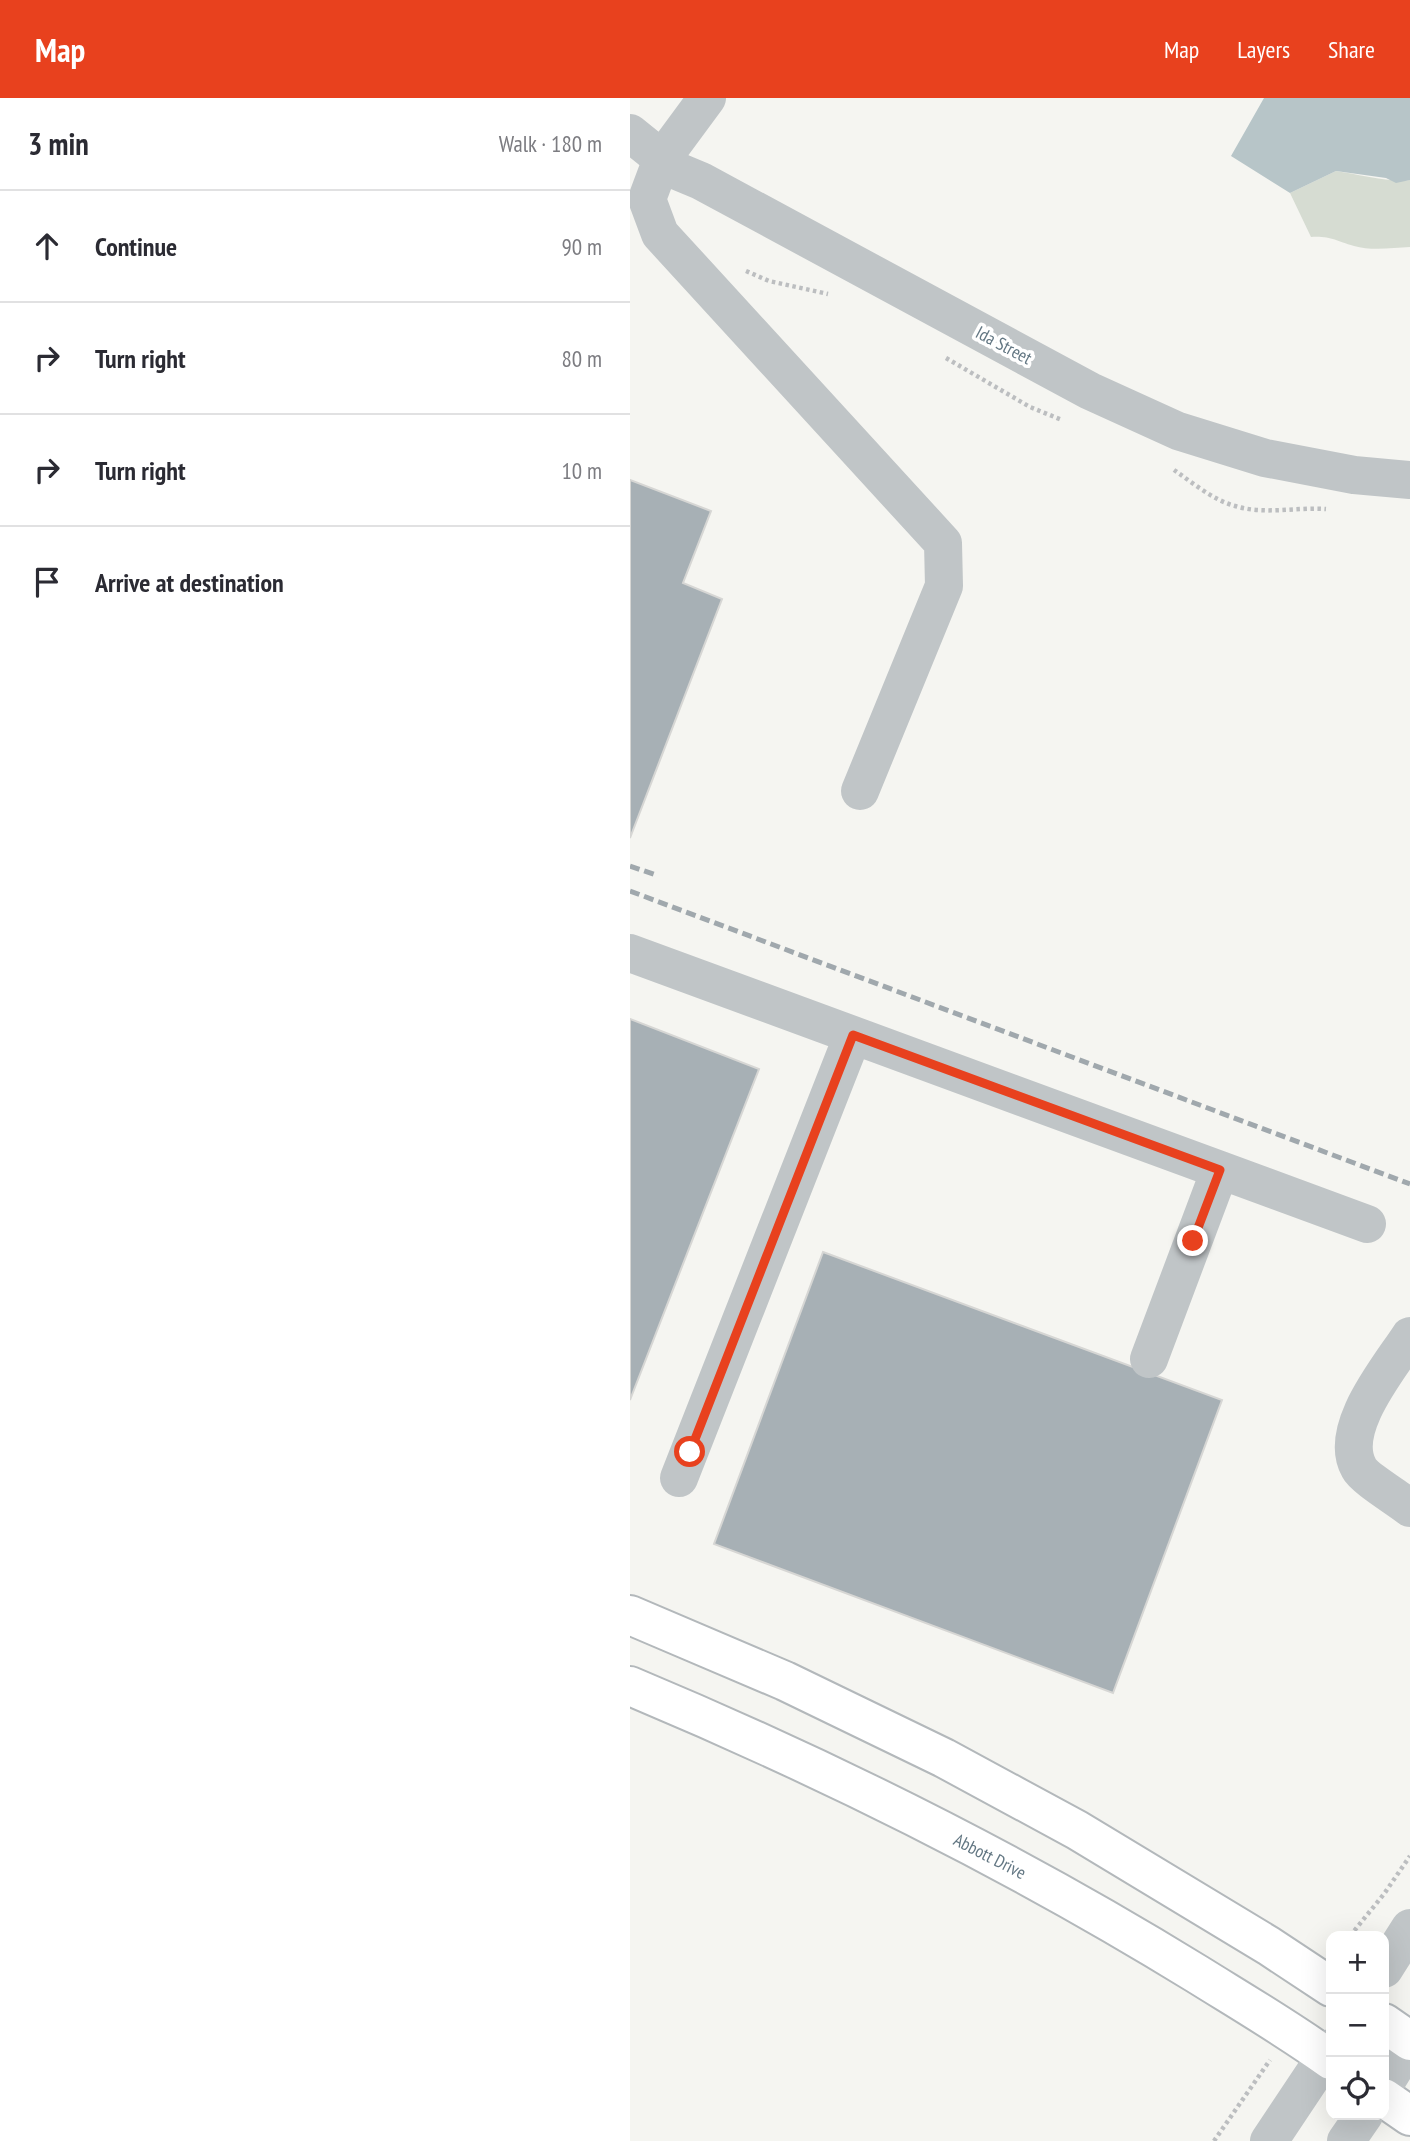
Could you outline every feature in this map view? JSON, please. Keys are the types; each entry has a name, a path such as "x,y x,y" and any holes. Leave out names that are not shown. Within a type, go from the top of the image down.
{"main road":[{"path":"630,1615 785,1681 957,1764 1077,1830 1269,1946 1326,1984"},
{"name":"Abbott Drive","path":"630,1686 728,1727 996,1858 1132,1934 1326,2053"},
{"path":"1389,2027 1410,2042"},
{"path":"1389,2101 1410,2116"}],"street":[{"path":"707,98 662,159 647,199 660,234 943,544 944,586 860,791"},
{"name":"Ida Street","path":"630,133 677,171 701,181 1090,391 1178,431 1273,460 1354,475 1410,480"},
{"path":"630,953 1367,1224"},
{"path":"680,1478 853,1035"},
{"path":"1149,1359 1220,1170"},
{"path":"1410,1336 1366,1404 1355,1431 1354,1456 1359,1470 1410,1508"},
{"path":"1389,1961 1410,1928"},
{"path":"1389,2077 1410,2042"},
{"path":"1269,2141 1328,2057"},
{"path":"1346,2141 1361,2120"}],"path":[{"path":"1354,1931 1410,1856"},
{"path":"1214,2141 1260,2076"}],"shaded area":[{"path":"1264,98 1410,98 1410,180 1396,183 1386,178 1336,171 1290,193 1231,156"},
{"path":"1336,171 1384,179 1410,180 1410,247 1367,248 1329,238 1311,237 1290,193"}],"building":[{"path":"630,480 711,511 683,583 722,599 630,838"},
{"path":"630,1019 759,1069 630,1400"},
{"path":"823,1252 1222,1400 1113,1693 714,1544"}],"railway":[{"path":"630,866 656,875"},
{"path":"630,891 1410,1184"}],"route":[{"path":"690,1452 853,1035 1220,1170 1193,1241"}]}
